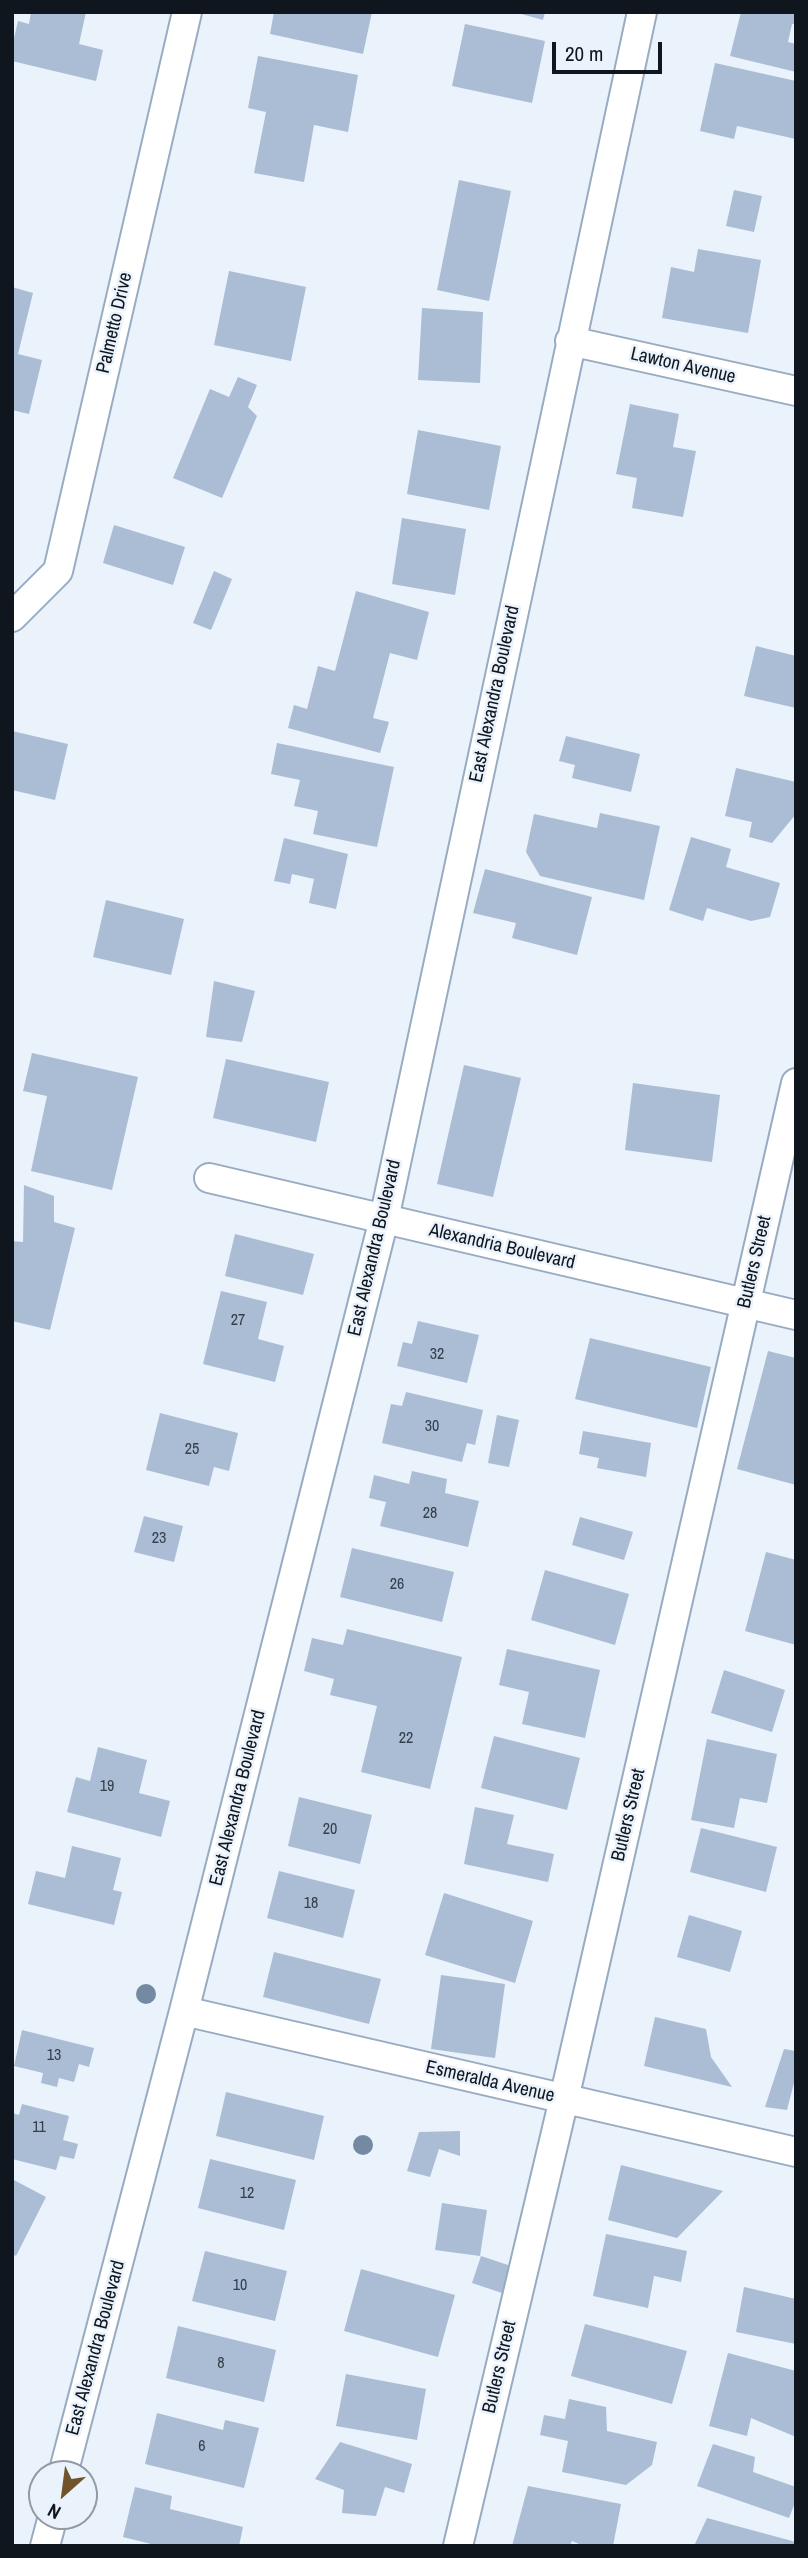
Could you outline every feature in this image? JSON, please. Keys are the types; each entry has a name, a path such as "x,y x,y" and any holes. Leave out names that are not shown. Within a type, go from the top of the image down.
{"street":[{"name":"Palmetto Drive","path":"12,617 58,571 187,12"},
{"name":"East Alexandra Boulevard","path":"68,2460 384,1219 642,12"},
{"name":"Lawton Avenue","path":"570,341 796,391"},
{"name":"Butlers Street","path":"458,2546 564,2099 796,1083"},
{"name":"Alexandria Boulevard","path":"209,1178 796,1315"},
{"name":"Esmeralda Avenue","path":"184,2011 796,2152"}],"building":[{"path":"31,12 86,12 79,44 103,50 96,81 12,61 18,21 29,24"},
{"path":"274,12 372,12 363,54 270,34"},
{"path":"514,12 545,12 543,20"},
{"path":"741,12 796,12 796,24 792,24 788,42 796,44 796,72 730,56"},
{"path":"465,24 545,41 532,103 452,86"},
{"path":"258,56 358,75 348,132 314,125 304,182 254,173 266,112 248,108"},
{"path":"715,63 796,81 796,139 737,126 734,139 700,131"},
{"path":"459,180 511,191 489,301 437,290"},
{"path":"734,190 762,196 754,232 726,226"},
{"path":"698,249 761,260 748,333 662,318 671,267 694,272"},
{"path":"229,271 306,287 291,361 214,345"},
{"path":"12,287 33,293 18,354 42,360 29,414 12,410"},
{"path":"422,308 483,312 480,383 418,380"},
{"path":"238,377 257,385 248,407 257,416 222,498 173,478 210,389 229,397"},
{"path":"630,404 679,414 673,447 696,451 683,517 632,508 637,478 616,474"},
{"path":"418,430 501,446 489,510 407,494"},
{"path":"402,518 466,529 455,595 392,584"},
{"path":"114,525 185,547 173,585 103,563"},
{"path":"214,571 232,579 211,630 193,623"},
{"path":"356,591 429,612 417,660 390,653 373,718 389,722 380,753 288,728 294,705 307,709 318,666 335,671"},
{"path":"756,646 796,656 796,708 744,696"},
{"path":"12,731 68,744 55,800 12,790"},
{"path":"566,736 640,754 631,792 572,778 575,765 559,761"},
{"path":"277,743 394,767 377,847 313,834 318,811 294,806 300,780 271,774"},
{"path":"736,768 796,782 796,814 772,843 749,837 752,822 725,816"},
{"path":"600,813 660,826 644,900 540,876 526,852 534,814 597,828"},
{"path":"691,837 731,849 726,867 780,883 770,917 751,921 707,908 703,921 669,910"},
{"path":"284,838 348,854 336,909 309,903 314,879 292,874 290,884 274,881"},
{"path":"485,869 592,897 577,955 512,938 516,923 473,913"},
{"path":"106,900 184,919 171,975 93,957"},
{"path":"214,981 255,991 242,1042 206,1037"},
{"path":"32,1053 138,1077 112,1190 31,1171 47,1096 23,1091"},
{"path":"226,1059 329,1082 316,1142 213,1118"},
{"path":"464,1065 521,1078 493,1197 437,1184"},
{"path":"633,1083 720,1095 712,1162 625,1150"},
{"path":"24,1185 54,1196 54,1222 75,1228 50,1330 12,1321 12,1241 23,1242"},
{"path":"235,1234 314,1254 303,1295 225,1276"},
{"path":"221,1291 267,1302 258,1339 284,1346 275,1382 203,1364"},
{"path":"418,1321 479,1335 467,1383 397,1366 403,1342 412,1344"},
{"path":"590,1338 711,1367 697,1428 575,1399"},
{"path":"768,1351 796,1358 796,1485 737,1469"},
{"path":"406,1392 483,1410 475,1445 467,1443 462,1462 382,1443 391,1404 402,1406"},
{"path":"160,1413 238,1433 229,1471 214,1467 209,1486 146,1470"},
{"path":"497,1415 519,1420 509,1467 488,1463"},
{"path":"583,1431 651,1443 646,1477 597,1468 599,1458 579,1454"},
{"path":"412,1471 447,1479 445,1493 479,1501 468,1547 380,1526 386,1502 369,1498 374,1475 409,1484"},
{"path":"144,1516 183,1526 174,1562 134,1552"},
{"path":"580,1517 633,1532 624,1560 572,1545"},
{"path":"352,1548 454,1572 442,1622 340,1597"},
{"path":"766,1552 796,1560 796,1645 745,1631"},
{"path":"545,1570 629,1594 615,1645 531,1620"},
{"path":"347,1629 462,1657 430,1789 361,1772 377,1706 330,1695 334,1679 304,1671 312,1638 343,1645"},
{"path":"507,1649 600,1670 585,1738 522,1724 529,1692 499,1685"},
{"path":"724,1670 785,1690 772,1732 711,1713"},
{"path":"494,1736 580,1758 567,1810 481,1788"},
{"path":"707,1739 777,1754 767,1803 740,1798 734,1828 691,1820"},
{"path":"98,1747 147,1760 139,1793 170,1801 161,1837 67,1812 76,1777 90,1781"},
{"path":"299,1797 372,1815 360,1864 288,1846"},
{"path":"475,1807 514,1815 507,1844 554,1854 548,1882 464,1864"},
{"path":"701,1828 777,1847 766,1892 690,1872"},
{"path":"72,1846 121,1858 113,1890 122,1892 114,1925 28,1904 36,1871 65,1878"},
{"path":"279,1871 355,1890 343,1938 267,1918"},
{"path":"444,1893 533,1921 515,1983 425,1955"},
{"path":"689,1915 742,1931 730,1972 677,1957"},
{"path":"274,1952 381,1979 369,2024 263,1997"},
{"path":"441,1975 505,1984 495,2058 431,2049"},
{"path":"655,2017 706,2029 711,2057 732,2087 644,2066"},
{"path":"22,2030 94,2048 89,2067 79,2064 74,2082 59,2078 57,2087 41,2083 43,2073 14,2066"},
{"path":"784,2049 796,2051 796,2075 787,2110 765,2107"},
{"path":"226,2092 324,2116 314,2160 216,2136"},
{"path":"22,2104 69,2116 63,2140 78,2144 74,2159 60,2156 56,2170 12,2159 12,2113 19,2115"},
{"path":"460,2131 460,2156 439,2149 430,2177 407,2171 419,2132"},
{"path":"210,2159 296,2180 284,2230 198,2208"},
{"path":"621,2165 723,2191 677,2238 608,2220"},
{"path":"12,2179 46,2197 16,2256 12,2254"},
{"path":"442,2203 487,2210 480,2256 435,2250"},
{"path":"606,2234 687,2251 681,2282 654,2276 648,2308 593,2296"},
{"path":"205,2251 287,2271 275,2321 192,2301"},
{"path":"481,2256 511,2266 502,2293 472,2283"},
{"path":"361,2269 455,2295 438,2357 344,2331"},
{"path":"744,2287 796,2299 796,2344 736,2332"},
{"path":"585,2324 687,2351 672,2404 571,2376"},
{"path":"178,2326 276,2350 264,2402 166,2378"},
{"path":"728,2353 796,2371 796,2437 751,2418 747,2436 709,2426"},
{"path":"346,2374 426,2389 417,2440 336,2426"},
{"path":"569,2399 606,2407 607,2431 657,2442 652,2465 626,2485 562,2472 568,2441 540,2435 544,2415 565,2419"},
{"path":"157,2413 223,2430 225,2420 259,2428 244,2488 145,2464"},
{"path":"340,2442 412,2464 404,2493 385,2487 376,2516 342,2513 344,2490 315,2479"},
{"path":"713,2444 755,2457 753,2472 796,2487 796,2500 789,2518 697,2486"},
{"path":"528,2486 621,2504 613,2546 584,2546 572,2541 570,2546 512,2546"},
{"path":"135,2487 172,2496 170,2509 243,2527 239,2546 159,2546 123,2537"},
{"path":"707,2518 796,2542 796,2546 694,2546"}]}
